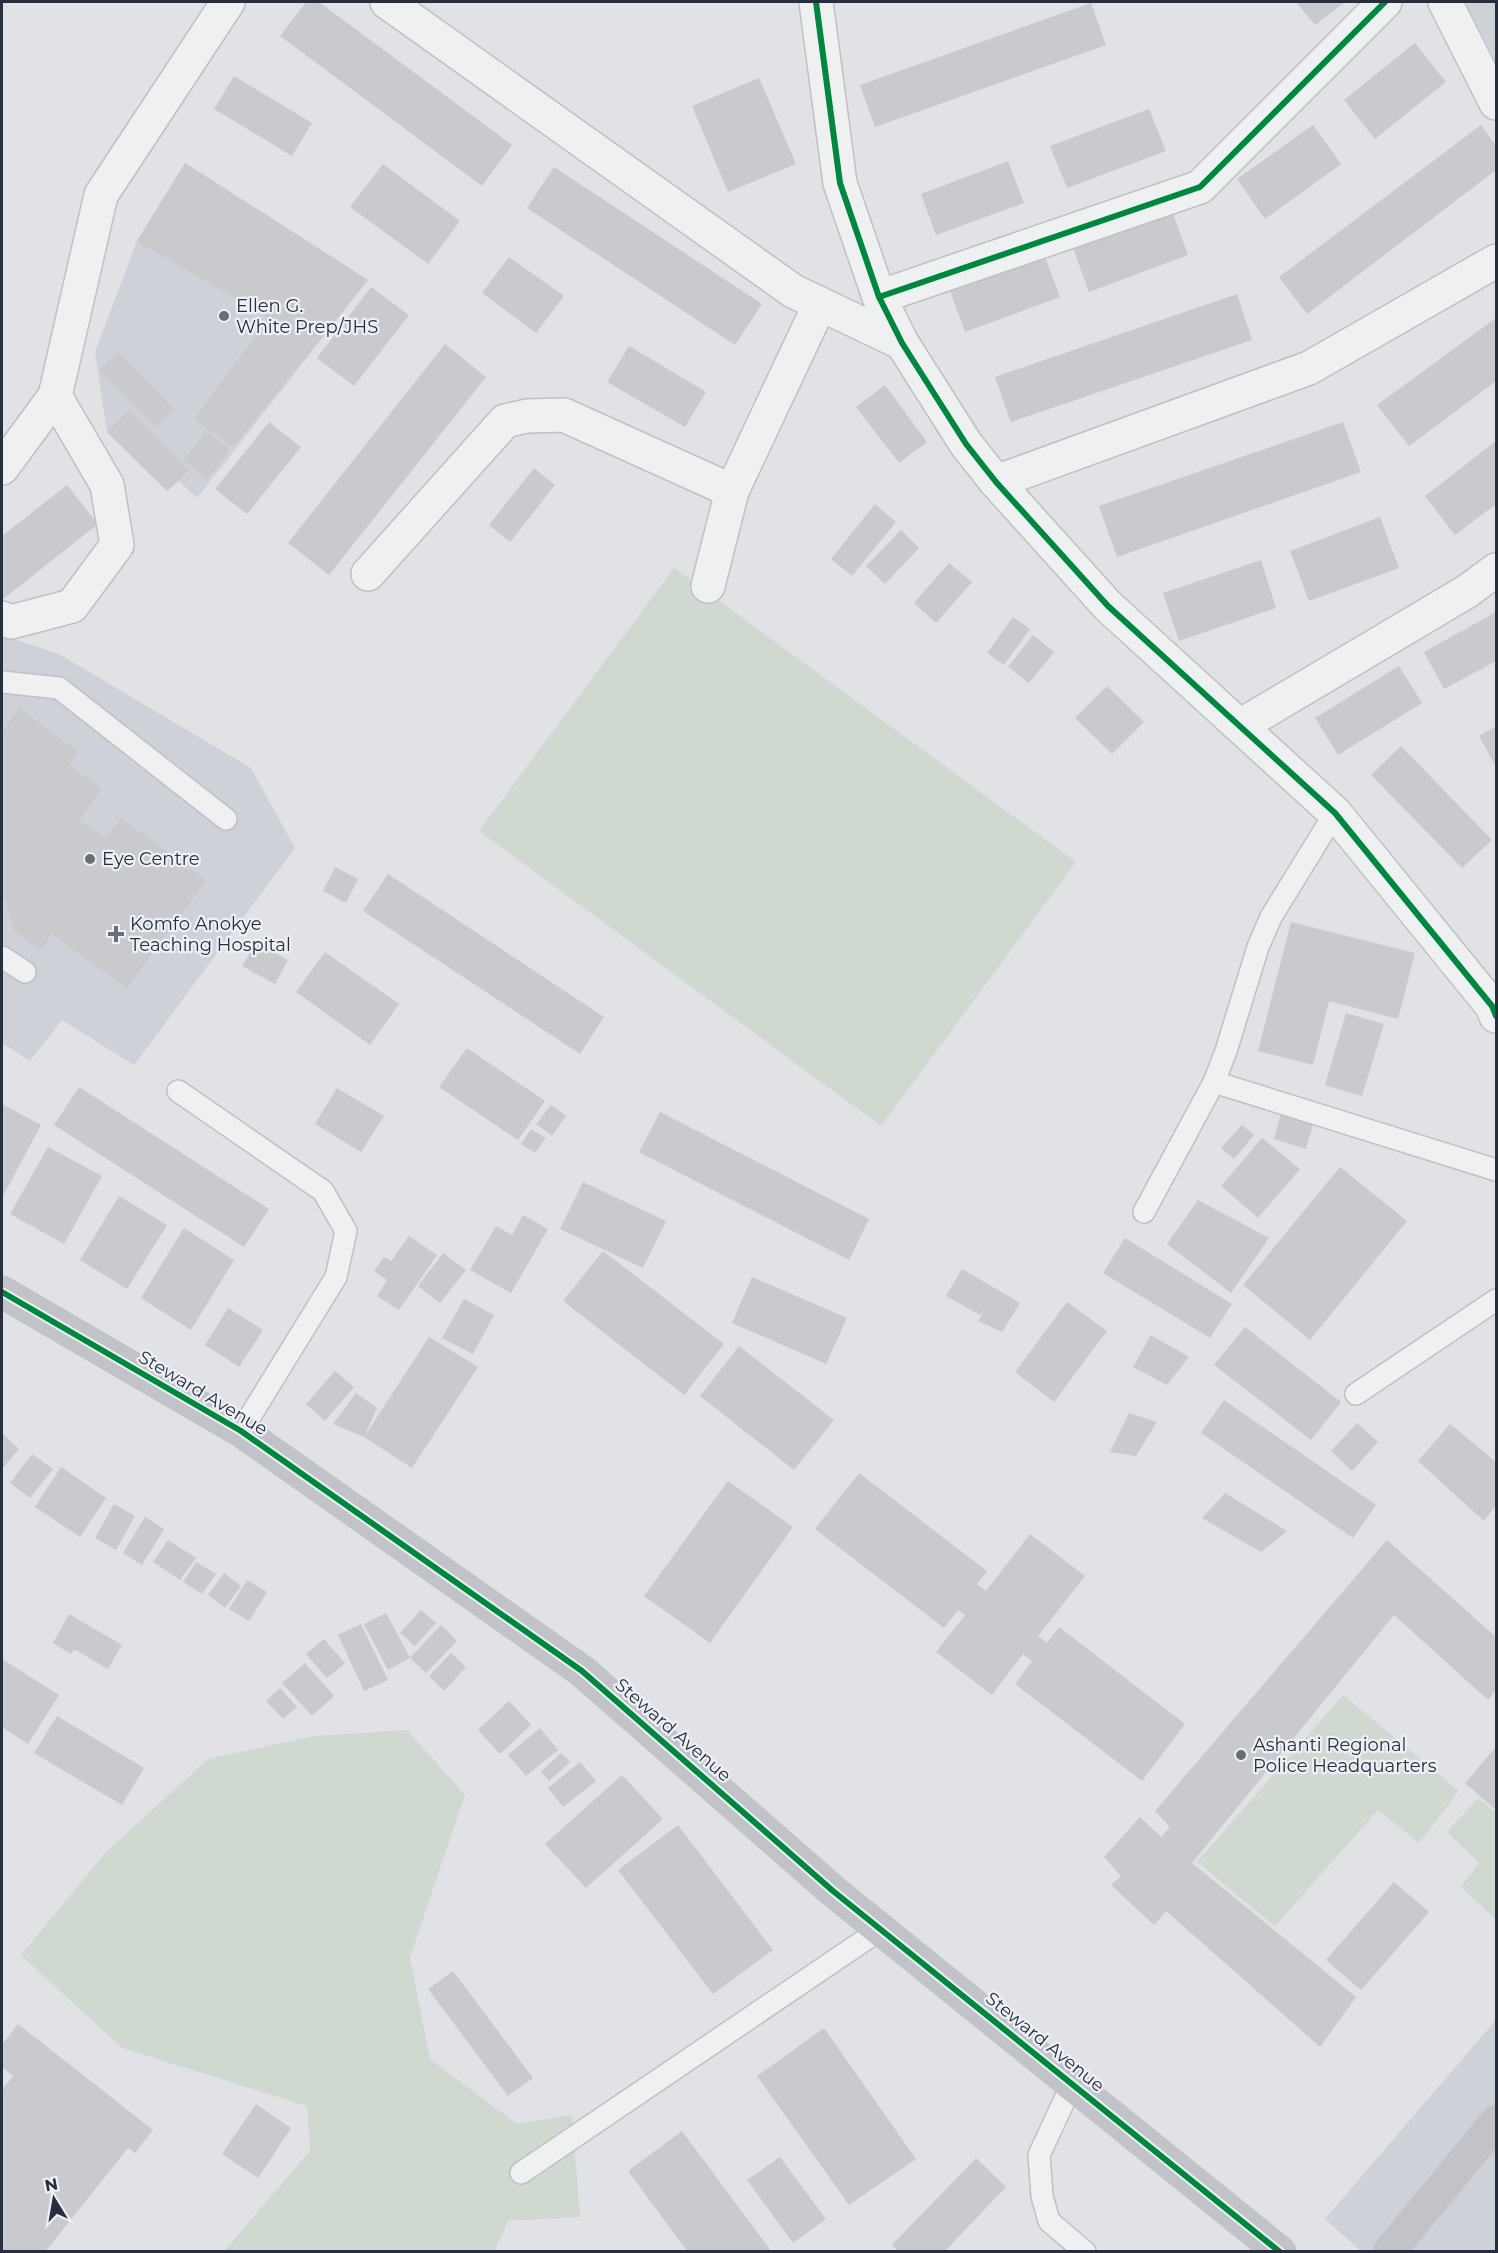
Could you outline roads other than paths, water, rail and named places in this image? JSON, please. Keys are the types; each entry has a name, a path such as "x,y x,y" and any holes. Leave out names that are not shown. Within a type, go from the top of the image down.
{"street":[{"path":"2,468 55,396 101,195 228,2"},
{"path":"387,2 793,291 902,343"},
{"path":"816,2 840,183 879,297 902,343 966,444 996,482 1108,606 1335,813 1492,1006 1497,1016"},
{"path":"879,297 1200,188 1385,2"},
{"path":"1445,2 1497,103"},
{"path":"996,482 1310,368 1497,261"},
{"path":"708,586 732,490 820,304"},
{"path":"2,618 11,622 72,606 117,545 107,486 55,396"},
{"path":"368,574 505,421 527,416 564,415 732,490"},
{"path":"1240,726 1466,592 1497,570"},
{"name":"Steward Avenue","path":"2,1292 241,1431 582,1671 833,1891 1280,2252"},
{"path":"1389,2252 1497,2122"}],"lane":[{"path":"2,682 59,688 226,819"},
{"path":"1144,1212 1214,1082 1226,1051 1257,947 1271,917 1335,813"},
{"path":"2,957 25,972"},
{"path":"1214,1082 1497,1170"},
{"path":"178,1091 323,1191 346,1232 336,1277 241,1431"},
{"path":"1356,1394 1497,1300"},
{"path":"521,2173 881,1929"},
{"path":"1072,2084 1039,2154 1042,2196 1049,2222 1085,2252"}],"place":[{"name":"Ellen G. White Prep/JHS","path":"224,316"},
{"name":"Eye Centre","path":"90,859"},
{"name":"Komfo Anokye Teaching Hospital","path":"116,934"},
{"name":"Ashanti Regional Police Headquarters","path":"1241,1755"}]}
